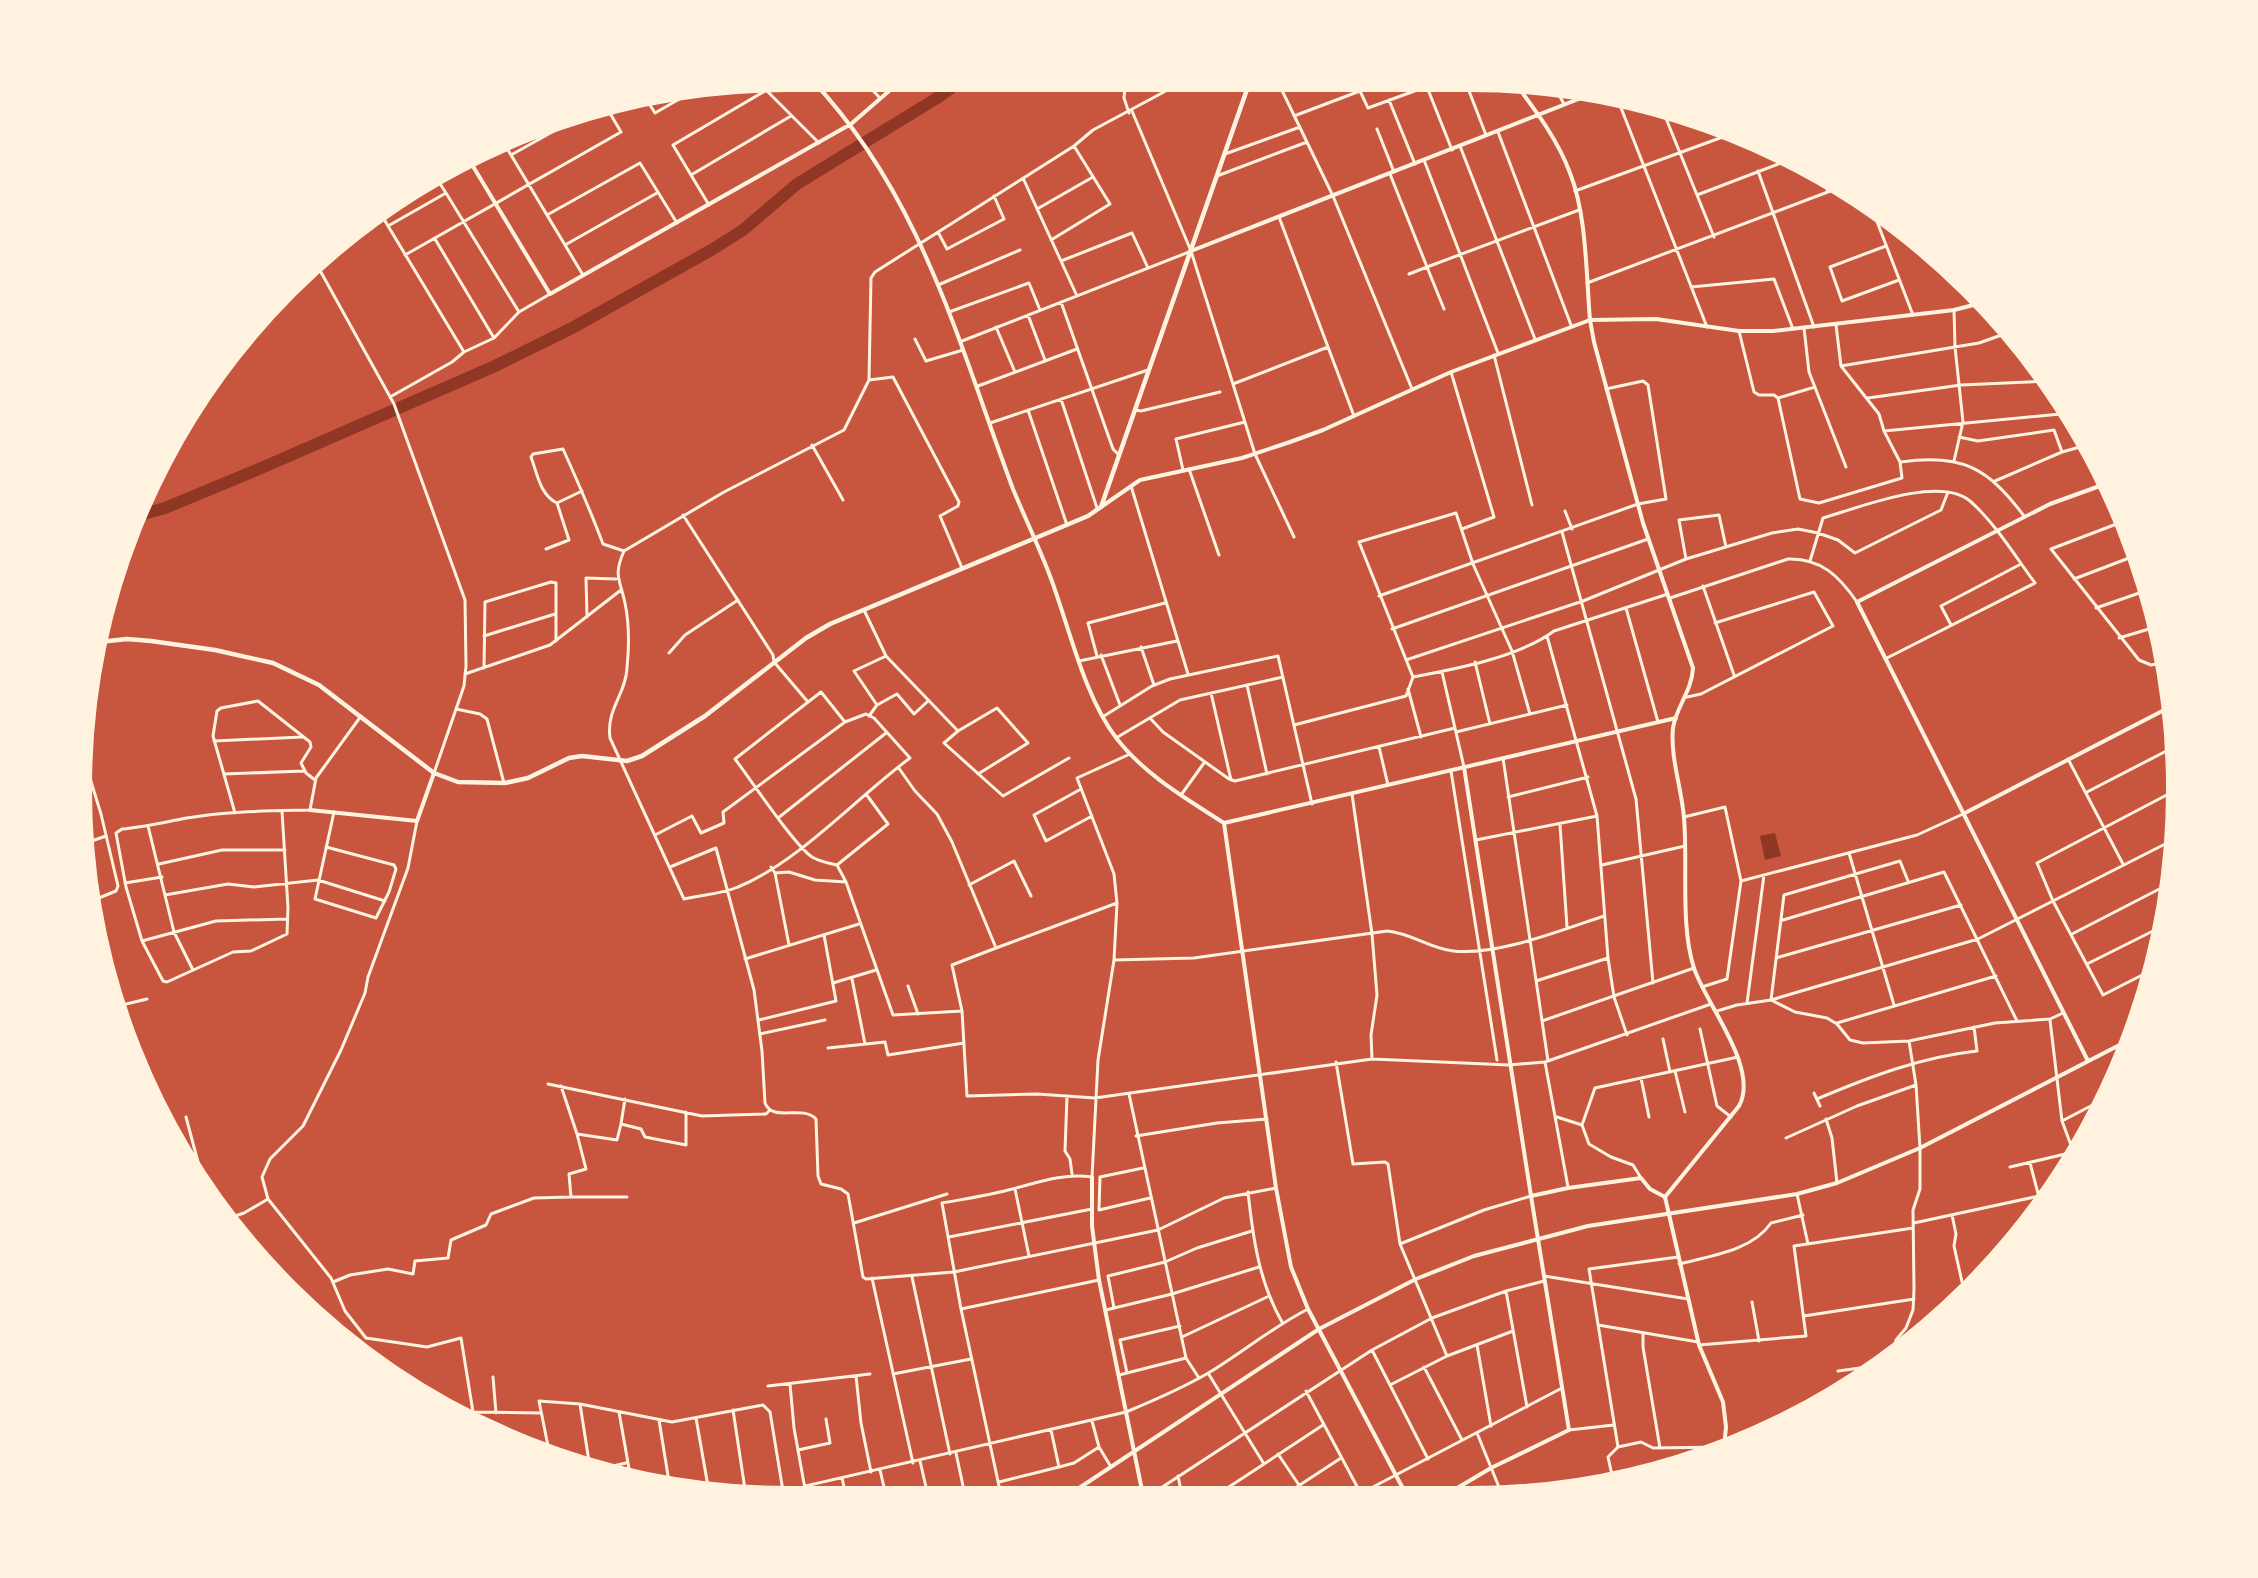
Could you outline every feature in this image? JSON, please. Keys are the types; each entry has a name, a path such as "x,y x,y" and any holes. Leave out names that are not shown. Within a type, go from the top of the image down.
{"main road":[{"path":"104,641 127,639 152,641 215,650 273,663 319,685 435,774 458,782 504,783 528,778 569,758 582,756 619,760 635,759 705,716 774,662 830,624 1067,525 1099,508 1247,88"}],"street":[{"path":"819,88 851,124 922,242 962,341 990,423 1079,661 1104,716 1116,738 1130,754 1181,795 1224,824 1677,718"},
{"path":"870,88 880,98"},
{"path":"390,397 452,362 464,352 494,338 519,312 851,124 892,88"},
{"path":"1125,88 1124,98 1191,251 1255,454 1294,537"},
{"path":"655,835 692,816 701,833 724,823 723,812 844,722 866,714 910,758 802,847 771,867 738,887 684,899 610,738 608,724 628,670 626,604 616,579 617,565 624,551 683,515 844,429 868,380 871,278 875,272 1074,146 1093,130 1172,88"},
{"path":"1281,88 1333,196 1412,389"},
{"path":"1359,88 1368,108 1423,88"},
{"path":"1426,88 1452,150"},
{"path":"1468,88 1487,137"},
{"path":"709,205 673,145 765,91 819,143"},
{"path":"1294,116 1360,91"},
{"path":"1521,91 1562,153 1575,191 1590,320 1606,389 1648,539 1693,669 1692,682 1677,718 1673,739 1684,817 1688,933 1694,968 1702,987 1728,1031 1738,1057 1743,1099 1731,1117 1665,1197"},
{"path":"1558,94 1564,105"},
{"path":"649,103 655,113 684,96"},
{"path":"962,341 1487,137 1582,98"},
{"path":"1389,100 1415,164"},
{"path":"1620,105 1707,327"},
{"path":"405,255 530,186 621,132 609,112"},
{"path":"691,175 791,116"},
{"path":"1667,117 1714,237"},
{"path":"512,156 564,126"},
{"path":"1224,155 1299,127"},
{"path":"1377,129 1444,309"},
{"path":"1498,132 1571,325"},
{"path":"1575,191 1723,137"},
{"path":"1217,176 1307,142"},
{"path":"1051,240 1110,204 1074,146"},
{"path":"1460,146 1534,339"},
{"path":"507,148 584,276"},
{"path":"1424,160 1461,253 1496,354 1532,505"},
{"path":"1697,195 1782,162"},
{"path":"547,215 640,163 677,224"},
{"path":"472,165 550,294"},
{"path":"1758,171 1814,327"},
{"path":"1037,209 1093,177"},
{"path":"1023,178 1077,296"},
{"path":"439,182 519,312"},
{"path":"1826,187 1828,192"},
{"path":"1587,283 1714,237 1832,190"},
{"path":"565,245 658,192"},
{"path":"388,226 446,193"},
{"path":"938,232 947,249 1004,219 994,196"},
{"path":"1409,274 1579,210"},
{"path":"1278,217 1354,416"},
{"path":"384,219 464,352"},
{"path":"1876,220 1913,315"},
{"path":"1061,261 1132,233 1148,269"},
{"path":"435,239 494,338"},
{"path":"1886,246 1830,267 1842,301 1899,280"},
{"path":"938,285 1020,250"},
{"path":"319,269 394,404 461,582 467,625 465,674 435,774 417,821 408,868 368,977 365,993 341,1050 303,1126 270,1159 262,1177 268,1199 333,1282 345,1311 366,1338 427,1347 461,1338 473,1412 541,1413"},
{"path":"1691,287 1774,279 1793,329"},
{"path":"950,312 1029,283 1040,310"},
{"path":"1060,302 1113,449 1119,455"},
{"path":"1061,399 1099,508 1131,486 1151,477 1255,454 1354,416 1496,354 1590,320 1656,320 1739,332 1836,325 1954,310 1974,305"},
{"path":"1954,310 1955,347 1961,385 1963,422 1954,461"},
{"path":"1028,315 1045,360"},
{"path":"1739,332 1754,392 1758,395 1774,395 1778,398 1800,499 1819,503 1902,478 1900,462 1884,431 1879,414 1840,366 1836,325"},
{"path":"996,327 1015,372"},
{"path":"1804,328 1808,367 1845,467"},
{"path":"1840,366 1979,343 2002,335"},
{"path":"915,339 926,361 964,350"},
{"path":"1233,384 1328,347"},
{"path":"978,386 1077,348"},
{"path":"990,423 1149,370"},
{"path":"1451,372 1494,517 1462,529"},
{"path":"868,380 893,377 959,502 958,506 940,516 962,568"},
{"path":"1379,596 1638,504 1667,497 1648,385 1643,381 1606,389"},
{"path":"1868,398 1961,385 2038,382"},
{"path":"1778,398 1815,387"},
{"path":"1135,410 1141,411 1220,392"},
{"path":"1028,410 1067,525"},
{"path":"1884,431 2060,414"},
{"path":"1183,470 1176,439 1245,422"},
{"path":"1959,437 1978,441 2054,430 2062,452"},
{"path":"812,445 843,500"},
{"path":"1995,481 2062,452 2080,447"},
{"path":"546,549 569,540 557,503 543,490 531,457 532,453 563,449 603,544 624,551"},
{"path":"1900,462 1928,458 1969,465 1995,481 2024,516"},
{"path":"1189,469 1219,555"},
{"path":"1131,486 1188,674"},
{"path":"1857,602 2024,516 2100,486"},
{"path":"1810,561 1823,518 1925,490 1948,492 1968,499 2036,584 1885,659"},
{"path":"557,503 582,491"},
{"path":"1405,660 1583,601 1659,572 1686,559 1784,531 1818,533 1838,540 1855,553 1941,510 1948,492"},
{"path":"1565,511 1572,529"},
{"path":"1413,677 1359,542 1456,513 1473,564 1512,651 1530,714"},
{"path":"683,515 773,655 774,662 808,702"},
{"path":"1686,559 1679,520 1719,515 1726,547"},
{"path":"2117,524 2051,549 2139,660 2151,664 2158,663"},
{"path":"1562,532 1583,601 1586,620 1636,799 1653,983"},
{"path":"1392,629 1648,539"},
{"path":"2074,579 2130,558"},
{"path":"1413,677 1442,672 1512,651 1542,641 1554,631 1586,620 1788,559 1810,561 1834,574 1857,602 2015,920 2088,1061"},
{"path":"1951,625 1941,606 2021,564"},
{"path":"587,617 586,578 616,579"},
{"path":"484,668 485,602 551,582 556,583 556,640"},
{"path":"1703,586 1734,675"},
{"path":"465,674 550,645 621,590"},
{"path":"1687,697 1701,694 1833,626 1814,592 1715,623"},
{"path":"2096,608 2141,592"},
{"path":"669,653 685,635 738,600"},
{"path":"1120,705 1088,623 1165,603"},
{"path":"1626,608 1658,722"},
{"path":"864,610 886,656 958,731"},
{"path":"484,636 555,614"},
{"path":"2120,638 2151,629"},
{"path":"1547,636 1597,816 1608,958 1614,996 1627,1035"},
{"path":"1079,661 1099,655 1177,641"},
{"path":"1141,647 1154,686"},
{"path":"877,705 854,671 886,656"},
{"path":"1104,716 1154,686 1188,674 1278,656 1312,804"},
{"path":"1475,662 1490,724"},
{"path":"1442,672 1464,767 1509,1065 1569,1430"},
{"path":"1116,738 1180,700 1283,677"},
{"path":"1294,725 1406,696 1413,677"},
{"path":"1247,685 1267,774"},
{"path":"1408,687 1421,736"},
{"path":"844,722 821,692 735,759 778,818 812,858 837,865 846,882 893,1015 962,1011"},
{"path":"1211,693 1231,780"},
{"path":"869,716 877,705 897,694 914,714 928,701"},
{"path":"235,813 214,741 217,711 254,700 310,742 311,747 301,763 304,771 315,780"},
{"path":"1150,718 1163,732 1231,780 1303,766 1421,736 1490,724 1567,705"},
{"path":"978,774 1028,743 997,708 958,731 944,743 978,774 1003,796 1068,758"},
{"path":"456,709 480,714 487,719 504,783"},
{"path":"1741,881 1917,835 1963,814 2165,709"},
{"path":"310,810 315,780 361,716"},
{"path":"778,818 886,733"},
{"path":"214,741 303,736"},
{"path":"1379,747 1388,785"},
{"path":"2086,792 2168,750"},
{"path":"1130,754 1077,778 1114,874 1117,903 1114,960 1098,1060 1095,1098 1092,1177 1093,1243 1142,1490"},
{"path":"1503,758 1547,1062 1568,1188"},
{"path":"2068,758 2123,864"},
{"path":"1181,795 1204,763"},
{"path":"898,767 915,791 937,814 996,948"},
{"path":"1451,770 1497,1059"},
{"path":"224,774 304,771"},
{"path":"89,776 118,886 116,891 97,899"},
{"path":"1508,797 1588,777"},
{"path":"1081,789 1034,815 1046,841 1092,816"},
{"path":"2145,973 2103,994 2053,901 2037,863 2170,793"},
{"path":"837,865 888,824 866,794"},
{"path":"1352,794 1372,934 1377,995 1371,1035 1372,1059"},
{"path":"1684,817 1725,807 1741,881 1728,979 1702,987"},
{"path":"282,811 287,884 287,934 251,951 233,952 167,982 163,981 142,941 125,883 116,833 122,830 235,813 282,811 310,810 417,821"},
{"path":"326,847 394,865 396,869 385,901 376,918 315,899 318,880 334,812"},
{"path":"1476,840 1597,816"},
{"path":"1224,824 1276,1188 1291,1267 1308,1309 1404,1490"},
{"path":"1560,825 1567,928"},
{"path":"148,826 174,932 193,970"},
{"path":"91,841 106,836"},
{"path":"1717,1011 1771,999 1884,968 1978,939 2167,843"},
{"path":"1602,865 1686,846"},
{"path":"670,867 716,848 729,889 754,990 759,1020 764,1095 770,1111 774,1113 810,1113 816,1119 818,1176 821,1184 841,1189 848,1194 863,1277 912,1277 954,1272 1158,1230 1224,1198 1276,1188"},
{"path":"159,864 222,850 285,850"},
{"path":"1849,853 1894,1005"},
{"path":"969,885 1014,861 1031,896"},
{"path":"1771,999 1784,895 1900,861 1908,881"},
{"path":"771,867 775,873 789,945"},
{"path":"775,873 789,872 815,880 846,882"},
{"path":"1782,921 1908,881 1944,872 2018,1021"},
{"path":"1747,1003 1764,875"},
{"path":"125,883 162,877"},
{"path":"165,895 228,884 254,887 318,880 385,901"},
{"path":"2072,934 2163,887"},
{"path":"1117,903 952,965 962,1011 967,1096 1014,1094 1095,1098 1336,1062 1372,1059 1509,1065 1547,1062 1712,1004"},
{"path":"1776,958 1961,905"},
{"path":"1114,960 1165,961 1402,932 1437,948 1455,951 1530,941 1604,916"},
{"path":"142,941 216,921 288,919"},
{"path":"745,959 859,924"},
{"path":"2087,964 2155,930"},
{"path":"759,1020 836,1001 824,935"},
{"path":"1536,981 1608,958"},
{"path":"1542,1021 1694,968"},
{"path":"833,983 876,970"},
{"path":"1837,1023 1996,976"},
{"path":"852,979 865,1044"},
{"path":"908,986 918,1014"},
{"path":"123,1005 147,999"},
{"path":"1771,999 1794,1012 1827,1018 1837,1023 1851,1040 1863,1043 1909,1041 1974,1027 2050,1019 2063,1013"},
{"path":"2050,1019 2062,1121 2071,1145"},
{"path":"760,1034 825,1020"},
{"path":"1817,1099 1913,1063 1977,1051 1974,1027"},
{"path":"1700,1029 1717,1106 1731,1117"},
{"path":"1663,1039 1685,1112"},
{"path":"1895,1345 1896,1340 1906,1328 1913,1310 1913,1210 1920,1189 1916,1085 1909,1041"},
{"path":"828,1048 885,1042 888,1055 964,1042"},
{"path":"1076,1490 1319,1329 1416,1279 1473,1256 1588,1226 1797,1194 1837,1183 1920,1148 2121,1044"},
{"path":"1665,1197 1650,1189 1633,1165 1611,1157 1588,1144 1582,1125 1595,1088 1738,1057"},
{"path":"1336,1062 1353,1164 1385,1162 1388,1164 1400,1244 1447,1356"},
{"path":"1641,1078 1649,1117"},
{"path":"548,1084 702,1116 766,1114 770,1111"},
{"path":"1786,1138 1826,1119 1916,1085"},
{"path":"561,1086 586,1169 569,1174 571,1197"},
{"path":"1814,1093 1820,1106"},
{"path":"1129,1094 1136,1136 1186,1359 1199,1378"},
{"path":"1067,1096 1065,1151 1070,1159 1072,1174"},
{"path":"577,1134 617,1140 626,1099"},
{"path":"2062,1121 2094,1104"},
{"path":"621,1124 640,1129 645,1137 686,1145 686,1112"},
{"path":"186,1117 199,1165"},
{"path":"1557,1117 1582,1125"},
{"path":"1136,1136 1216,1123 1267,1119"},
{"path":"1826,1119 1832,1138 1837,1183"},
{"path":"2010,1167 2065,1156"},
{"path":"2031,1163 2039,1196"},
{"path":"1143,1168 1100,1177 1099,1210 1150,1198"},
{"path":"1000,1490 971,1359 942,1203 1015,1189 1072,1174 1092,1177"},
{"path":"1400,1244 1484,1210 1531,1196 1568,1188 1641,1178"},
{"path":"1015,1189 1029,1256"},
{"path":"1248,1192 1259,1267 1267,1297 1282,1322"},
{"path":"854,1223 947,1194"},
{"path":"1797,1194 1808,1244"},
{"path":"333,1282 350,1275 388,1269 413,1274 415,1261 448,1258 451,1240 486,1225 491,1214 534,1198 627,1197"},
{"path":"1665,1197 1699,1343 1723,1402 1726,1427 1725,1441"},
{"path":"1914,1223 2037,1197"},
{"path":"233,1215 268,1199"},
{"path":"950,1237 1092,1209"},
{"path":"1679,1264 1737,1248 1764,1233 1771,1223 1803,1215"},
{"path":"1952,1215 1956,1234 1954,1246 1962,1282"},
{"path":"1598,1325 1699,1343 1759,1341 1806,1336 1794,1246 1913,1228"},
{"path":"1114,1308 1108,1276 1165,1262 1197,1248 1252,1231"},
{"path":"1618,1448 1589,1269 1678,1257"},
{"path":"1106,1310 1172,1294 1259,1267"},
{"path":"912,1277 950,1454"},
{"path":"872,1278 913,1463"},
{"path":"1158,1490 1306,1391 1372,1350 1432,1318 1506,1291 1544,1278 1591,1283 1688,1299"},
{"path":"961,1309 1099,1280"},
{"path":"1506,1291 1527,1407"},
{"path":"1182,1337 1267,1297"},
{"path":"1804,1316 1914,1299"},
{"path":"1752,1302 1759,1341"},
{"path":"788,1490 1126,1412 1170,1394 1208,1373 1282,1322 1308,1309"},
{"path":"1127,1373 1120,1340 1180,1326"},
{"path":"1390,1385 1447,1356 1513,1331"},
{"path":"1643,1333 1643,1347 1660,1448"},
{"path":"1477,1345 1491,1426"},
{"path":"1372,1350 1428,1459"},
{"path":"893,1374 971,1359"},
{"path":"1119,1375 1186,1359"},
{"path":"1424,1368 1462,1441"},
{"path":"1838,1371 1863,1368"},
{"path":"1208,1373 1264,1464"},
{"path":"768,1386 870,1374"},
{"path":"856,1376 861,1423 871,1472"},
{"path":"493,1377 496,1413"},
{"path":"790,1384 805,1490"},
{"path":"1364,1490 1396,1476 1562,1388"},
{"path":"1306,1391 1359,1490"},
{"path":"548,1445 539,1401 580,1404 672,1422 759,1405 769,1409 783,1490"},
{"path":"580,1404 589,1460"},
{"path":"732,1410 745,1488"},
{"path":"619,1412 629,1471"},
{"path":"696,1418 708,1485"},
{"path":"798,1450 830,1443 826,1419"},
{"path":"659,1420 669,1479"},
{"path":"1092,1421 1099,1447 1111,1467"},
{"path":"1224,1490 1323,1425"},
{"path":"1456,1490 1491,1468 1569,1430 1614,1425"},
{"path":"1051,1430 1059,1467"},
{"path":"1477,1433 1500,1489"},
{"path":"1612,1475 1608,1457 1618,1448 1641,1442 1653,1448 1707,1447"},
{"path":"998,1482 1074,1463 1099,1447"},
{"path":"956,1453 964,1490"},
{"path":"1278,1454 1299,1485"},
{"path":"1292,1490 1341,1458"},
{"path":"920,1461 927,1490"},
{"path":"611,1467 627,1463"},
{"path":"880,1470 885,1490"},
{"path":"1178,1476 1181,1490"},
{"path":"842,1478 845,1490"}],"shaded area":[{"path":"1775,833 1781,856 1765,860 1760,836"}],"waterway":[{"path":"145,513 165,508 266,466 495,366 572,328 713,249 743,230 797,184 951,88"}]}
